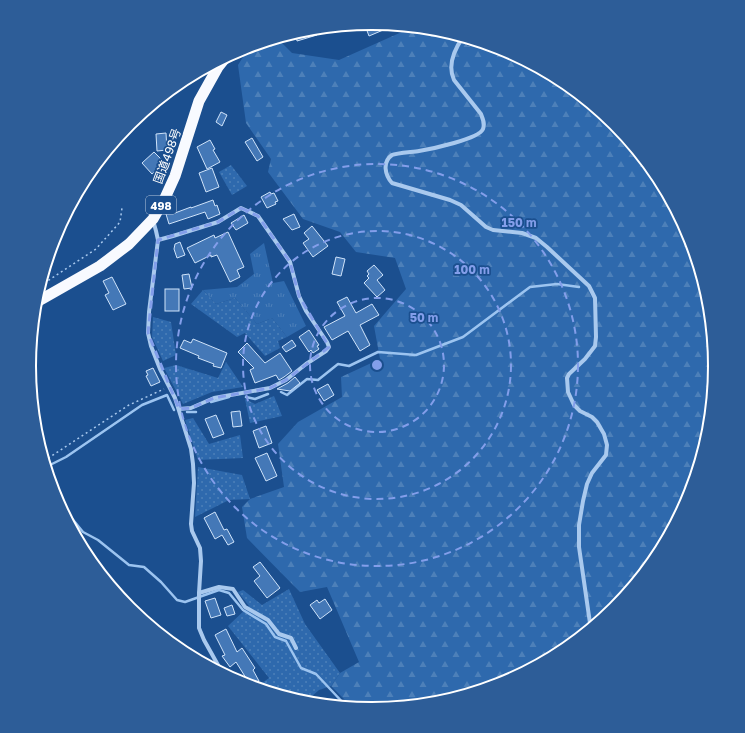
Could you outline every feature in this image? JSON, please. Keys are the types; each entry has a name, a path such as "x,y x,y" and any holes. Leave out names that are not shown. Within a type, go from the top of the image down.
{"highway":[{"name":"国道498号","path":"43,299 100,266 129,244 153,219 165,198 174,176 200,101 214,70"}],"street":[{"path":"460,41 453,56 451,65 452,74 454,80 481,114 484,121 484,129 480,133 468,139 421,151 392,155 387,160 385,171 392,183 450,200 461,205 486,227 493,230 522,233 536,238 547,246 592,290 595,298 596,337 594,346 585,359 569,374 567,378 568,392 574,405 580,411 592,417 597,422 604,434 607,445 606,455 592,473 587,484 579,525 579,547 590,622"},
{"path":"158,240 218,222 241,208 258,216 290,262 299,296 306,311 329,347 326,351 306,364 286,380 270,388 214,398 191,408 179,409"},
{"path":"153,219 158,240 148,312 148,333 151,346 160,369 175,398 191,449 194,483 191,524 192,531 200,548 201,561 198,602 199,628 218,665"},
{"path":"199,593 219,587 233,589 245,607 268,620 279,634 291,638 296,648"}],"path":[{"path":"46,282 96,249 120,222 122,208"},
{"path":"48,458 129,405 170,387"}],"highlighted area":[{"path":"241,208 258,216 290,262 299,296 329,347 286,380 270,388 214,398 191,408 179,409 148,333 158,240 218,222"}],"green space":[{"path":"402,32 438,36 460,41 468,46 473,45 501,56 541,75 577,100 610,129 639,162 652,180 664,198 683,238 698,279 703,301 709,366 703,432 698,454 683,495 664,535 652,553 625,588 610,604 577,633 559,646 541,658 501,677 460,692 438,697 395,702 347,702 331,686 340,673 359,662 327,587 300,592 247,538 242,507 250,499 284,487 278,444 298,422 342,397 341,377 380,359 374,326 406,289 395,258 356,252 340,232 303,219 268,172 271,159 246,123 238,65 244,56 281,42 292,53 339,60"},
{"path":"231,165 247,186 232,195 219,172"},
{"path":"264,243 273,283 284,281 306,326 287,337 272,318 257,324 235,298 216,304 203,290 237,287 254,274 250,254"},
{"path":"203,290 216,304 235,298 257,324 272,318 287,337 278,341 280,348 265,356 245,333 237,337 191,304"},
{"path":"153,317 171,322 176,355 163,361 152,337"},
{"path":"226,362 243,387 212,392 183,404 164,368 176,365 218,378"},
{"path":"274,396 282,416 250,423 245,399 255,404"},
{"path":"193,418 209,444 240,435 243,458 198,460 185,420"},
{"path":"198,467 242,475 250,499 229,500 195,517"},
{"path":"77,527 81,532 86,542"},
{"path":"289,589 305,624 340,673 331,686 319,690 310,697 285,692 261,684 269,678 228,626 249,606 238,592 243,590 262,605"}],"building":[{"path":"367,30 382,30 369,36"},
{"path":"317,35 297,41 297,38"},
{"path":"221,112 227,115 222,126 216,122"},
{"path":"166,133 167,150 157,151 156,134"},
{"path":"252,138 263,157 257,161 245,142"},
{"path":"210,140 215,149 213,150 220,162 207,169 197,147"},
{"path":"154,152 165,163 152,174 142,163"},
{"path":"212,168 219,187 206,192 199,173"},
{"path":"270,192 271,194 274,193 278,201 275,202 276,204 267,208 261,197"},
{"path":"213,200 215,206 217,205 220,214 208,219 205,212 169,224 166,214 168,210 174,208 175,213"},
{"path":"294,214 300,227 292,230 283,219"},
{"path":"244,215 248,223 236,230 231,223"},
{"path":"312,226 328,246 313,257 303,243 309,239 304,233"},
{"path":"228,232 244,267 237,270 240,277 230,282 217,255 211,257 211,255 195,263 187,248 214,235 215,238"},
{"path":"180,242 185,255 177,258 174,249 175,244"},
{"path":"336,257 345,259 341,276 332,274"},
{"path":"374,265 383,275 377,280 385,290 377,297 364,283 369,278 367,276 369,274 367,271"},
{"path":"189,274 192,288 184,289 182,275"},
{"path":"112,277 126,304 113,310 105,295 109,293 103,281"},
{"path":"165,289 179,289 179,311 165,311"},
{"path":"347,297 356,313 372,304 379,315 360,325 370,345 360,351 348,331 332,340 324,327 345,316 337,302"},
{"path":"309,330 319,345 317,346 319,349 313,353 311,350 309,352 299,337"},
{"path":"193,339 227,353 221,368 213,366 214,364 198,358 199,356 180,348 184,340 191,343"},
{"path":"292,340 296,346 286,352 282,347"},
{"path":"247,343 265,363 280,353 292,371 279,380 276,375 255,383 250,370 254,368 238,352"},
{"path":"153,368 160,382 151,386 146,376 148,375 146,371"},
{"path":"295,377 300,383 290,391 277,389 288,383"},
{"path":"328,384 334,395 324,401 317,390"},
{"path":"240,411 242,426 233,427 231,412"},
{"path":"216,415 224,434 213,438 205,419"},
{"path":"266,426 272,443 259,448 253,431"},
{"path":"267,453 277,476 266,481 255,458"},
{"path":"215,512 224,530 227,529 234,542 228,545 222,535 215,539 204,518"},
{"path":"260,562 280,588 267,598 254,581 260,576 253,567"},
{"path":"215,598 221,615 211,618 205,601"},
{"path":"325,599 332,610 320,619 310,605 317,600 319,603"},
{"path":"232,605 235,614 227,616 224,608"},
{"path":"226,629 237,652 242,648 255,668 253,670 259,681 257,682 246,678 236,662 230,667 222,656 225,655 215,635"}],"waterway":[{"path":"281,392 287,395 307,379 318,380 338,364 349,366 378,352 416,355 463,337 530,287 557,284 579,287"},
{"path":"246,397 255,399 268,394"},
{"path":"51,465 66,457 142,405 167,395 174,410"},
{"path":"211,402 229,397"},
{"path":"187,412 196,412"},
{"path":"74,521 83,532 98,540 129,565 144,567 161,582 177,600 185,602 219,590 229,593 243,610 266,624 275,637 286,641 301,668 316,674 342,701"}]}
